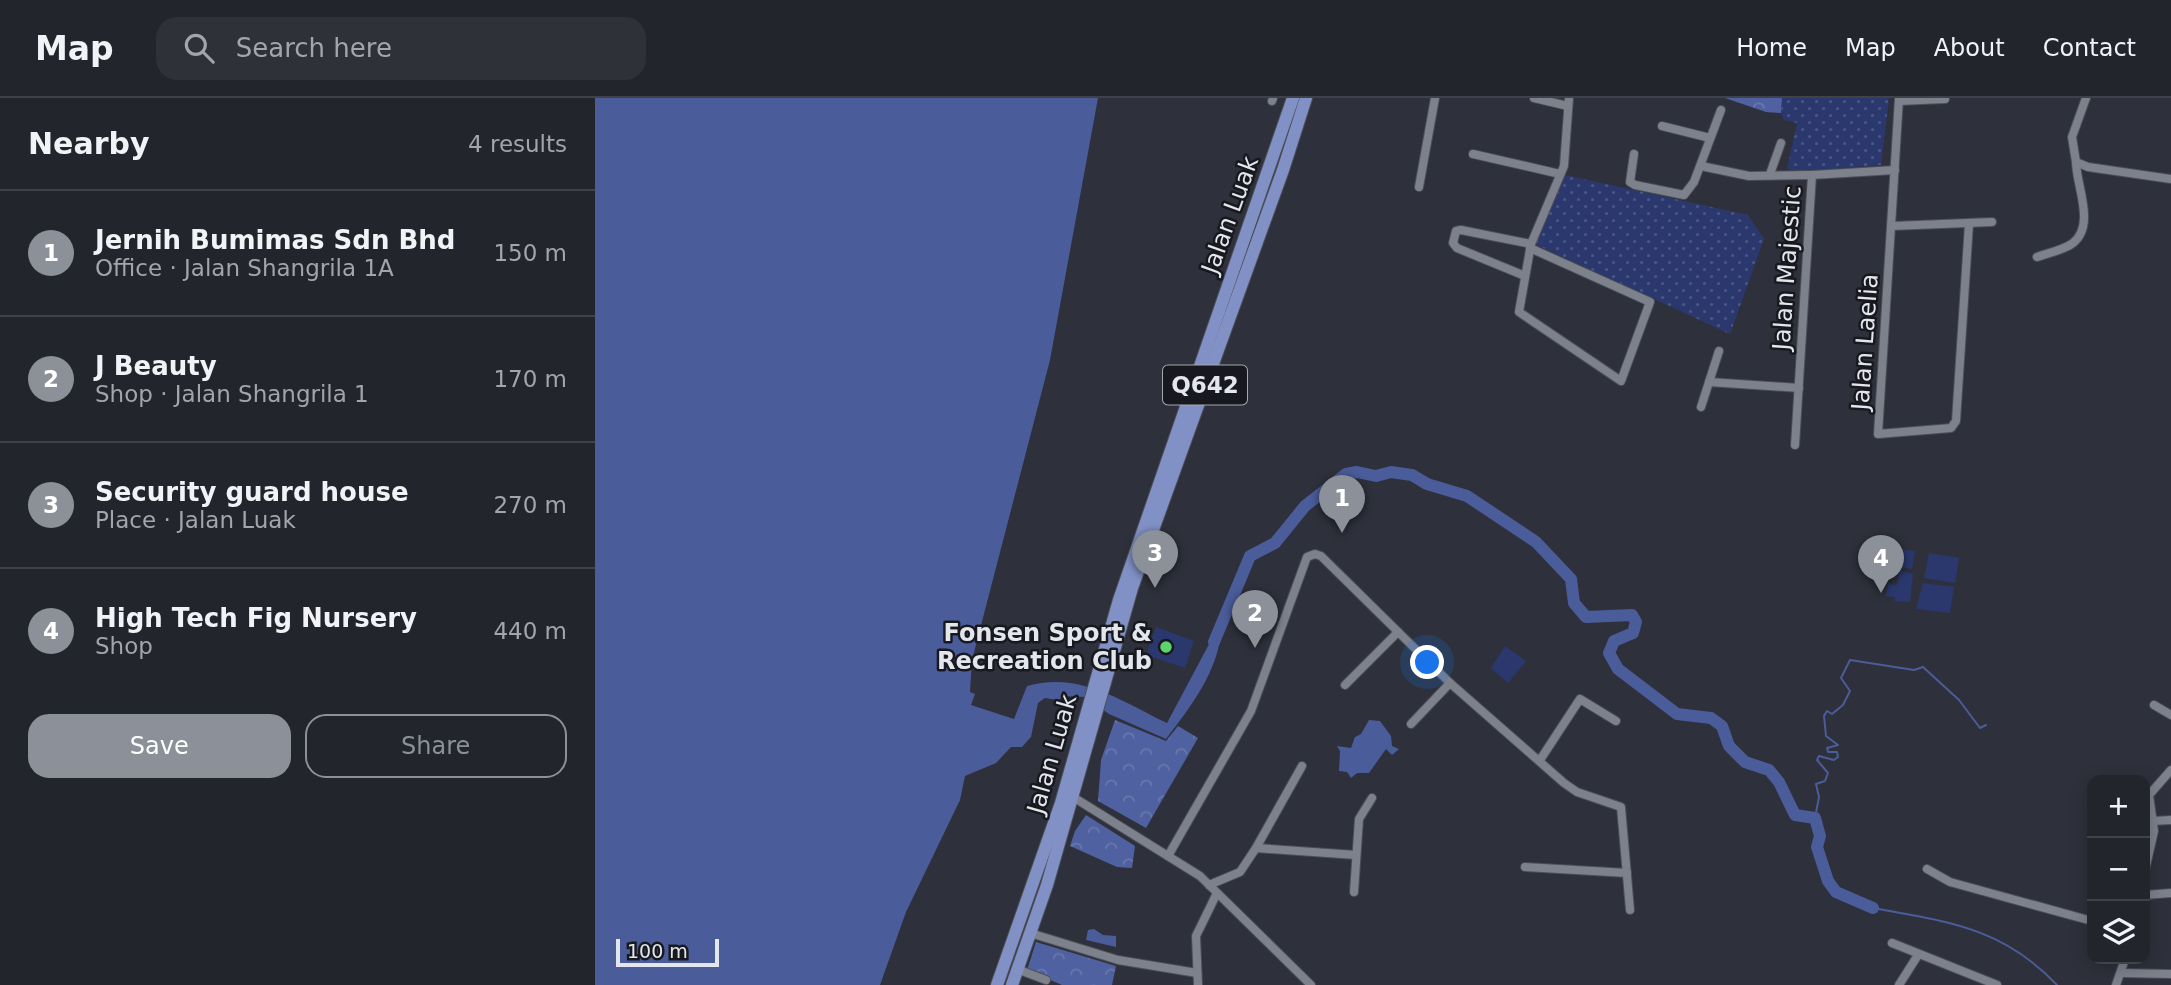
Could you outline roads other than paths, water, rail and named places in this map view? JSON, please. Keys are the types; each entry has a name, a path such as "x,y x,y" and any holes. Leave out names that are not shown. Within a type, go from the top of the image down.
{"main road":[{"name":"Jalan Luak","path":"997,985 1090,717 1145,521 1293,98"},
{"name":"Jalan Luak","path":"1103,672 1283,170 1306,98"},
{"path":"1254,208 1261,210 1266,206 1283,170"},
{"path":"1234,264 1254,225 1262,224"},
{"name":"Jalan Luak","path":"1012,985 1073,797 1090,717"}],"street":[{"path":"1419,187 1435,98"},
{"path":"1525,276 1457,248 1453,243 1457,231 1531,246 1650,302 1621,381 1518,312 1531,246 1564,166 1569,102 1535,98"},
{"path":"2037,257 2071,245 2077,239 2084,207 2072,137 2086,98"},
{"path":"1899,99 1945,99"},
{"name":"Jalan Laelia","path":"1899,99 1878,434 1951,428 1957,421 1969,224"},
{"path":"1634,154 1630,181 1678,196 1689,192 1721,110"},
{"path":"1662,126 1710,138"},
{"path":"1770,174 1781,143"},
{"path":"1473,154 1559,174"},
{"path":"2076,162 2088,167 2171,179"},
{"path":"1700,166 1749,177 1770,174 1812,175"},
{"name":"Jalan Majestic","path":"1795,445 1812,175 1895,170"},
{"path":"1892,226 1992,222"},
{"path":"1701,407 1719,351"},
{"path":"1709,383 1799,388"},
{"path":"1168,856 1251,711 1307,557 1312,554 1321,556 1450,683 1577,792 1621,807 1630,909"},
{"path":"1345,685 1398,632"},
{"path":"1411,724 1450,683"},
{"path":"1540,760 1580,699 1616,721"},
{"path":"2154,705 2171,715"},
{"path":"1209,884 1240,872 1302,766"},
{"path":"2150,839 2153,821 2149,795 2171,770"},
{"path":"1073,797 1209,884 1311,985"},
{"path":"1354,892 1359,819 1372,797"},
{"path":"2153,821 2171,820"},
{"path":"1256,848 1356,855"},
{"path":"1525,867 1627,873"},
{"path":"1927,869 1950,882 2087,920"},
{"path":"1198,985 1196,936 1217,893"},
{"path":"2150,895 2171,893"},
{"path":"1030,933 1118,960 1198,973"},
{"path":"1892,943 1997,985"},
{"path":"1899,985 1918,955"},
{"path":"2116,985 2124,964"},
{"path":"1017,969 1046,980"},
{"path":"2122,973 2171,974"}],"waterway":[{"path":"1214,642 1250,556 1275,543 1305,506 1346,474 1357,472 1376,476 1391,472 1412,475 1427,484 1467,496 1536,542 1571,579 1574,603 1586,617 1632,615 1636,622 1633,633 1614,641 1609,653 1618,669 1677,714 1711,718 1722,726 1729,746 1745,762 1769,770 1779,782 1795,815 1815,818 1820,836 1817,847 1828,881 1836,892 1873,908"},
{"path":"1815,818 1819,797 1816,784 1825,781 1828,773 1817,760 1819,756 1834,760 1838,757 1837,752 1828,752 1827,748 1838,745 1826,736 1824,716 1827,711 1832,714 1843,705 1850,691 1841,678 1850,660 1914,670 1923,667 1959,700 1980,728 1986,725"},
{"path":"1873,908 1973,930 2016,950 2057,985"}],"place":[{"name":"Jernih Bumimas Sdn Bhd","path":"1342,533"},
{"name":"Security guard house","path":"1155,588"},
{"name":"High Tech Fig Nursery","path":"1881,593"},
{"name":"Fonsen Sport & Recreation Club","path":"1166,647"},
{"name":"J Beauty","path":"1255,648"}]}
